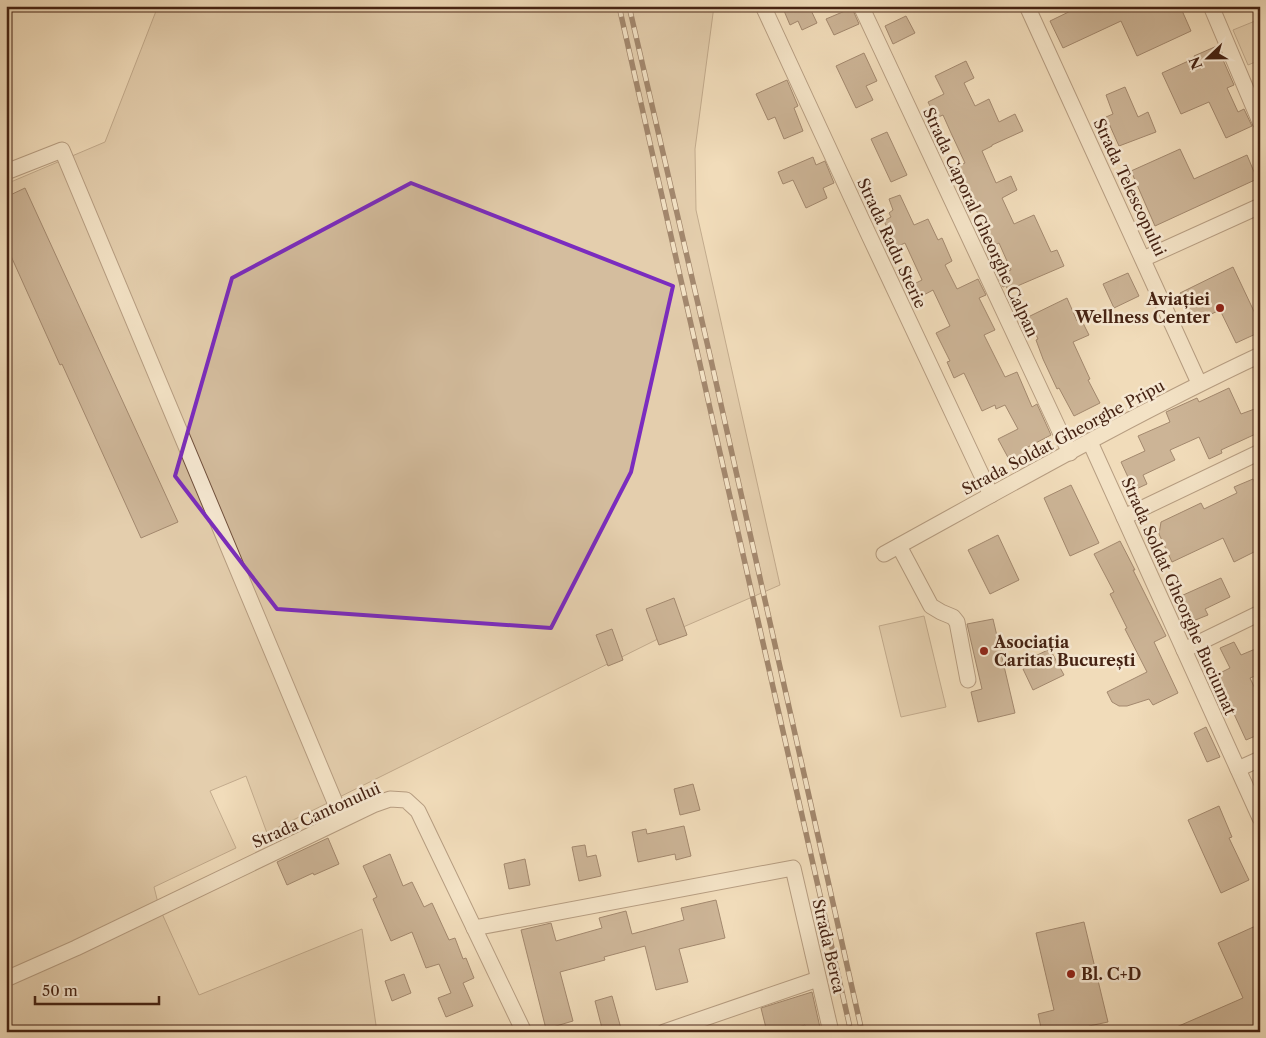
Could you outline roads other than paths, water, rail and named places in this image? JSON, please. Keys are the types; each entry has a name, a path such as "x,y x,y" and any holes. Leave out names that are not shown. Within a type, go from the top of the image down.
{"street":[{"name":"Strada Radu Sterie","path":"763,6 992,495"},
{"name":"Strada Caporal Gheorghe Calpan","path":"861,6 1070,453"},
{"name":"Strada Telescopului","path":"1027,6 1199,383"},
{"path":"1211,6 1260,122"},
{"path":"6,172 62,150 342,820"},
{"path":"1143,259 1260,206"},
{"name":"Strada Soldat Gheorghe Pripu","path":"884,554 1199,383 1260,355"},
{"name":"Strada Soldat Gheorghe Buciumat","path":"1090,442 1260,818"},
{"path":"1124,517 1260,452"},
{"path":"899,546 931,606 953,617 957,622 968,680"},
{"path":"1184,650 1260,613"},
{"path":"1238,769 1260,759"},
{"name":"Strada Cantonului","path":"6,979 76,948 373,805 390,799 406,800 418,811 524,1032"},
{"name":"Strada Berca","path":"474,928 793,868 831,1032"},
{"path":"664,1032 818,979"}],"railway":[{"path":"619,6 851,1032"},
{"path":"629,6 711,360 862,1032"}],"place":[{"name":"Aviației Wellness Center","path":"1220,308"},
{"name":"Asociația Caritas București","path":"984,651"},
{"name":"Bl. C+D","path":"1071,974"}]}
